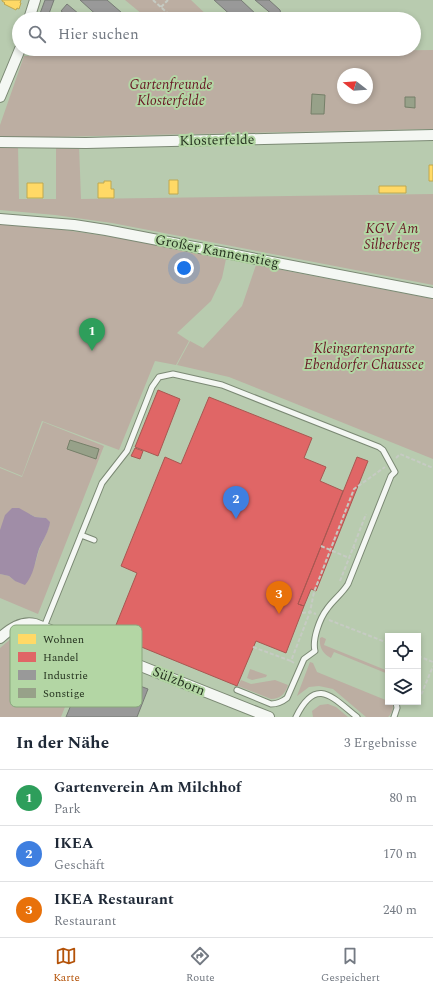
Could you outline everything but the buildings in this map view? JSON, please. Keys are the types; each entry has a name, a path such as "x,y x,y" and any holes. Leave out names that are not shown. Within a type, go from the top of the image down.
{"street":[{"path":"31,12 35,0"},
{"path":"0,97 17,56"},
{"name":"Klosterfelde","path":"0,142 86,143 433,135"},
{"name":"Großer Kannenstieg","path":"0,219 74,225 106,230 433,293"},
{"name":"Sülzborn","path":"20,625 30,623 37,625"},
{"name":"Sülzborn","path":"0,638 10,630"},
{"name":"Sülzborn","path":"142,666 270,717"}],"lane":[{"path":"45,625 102,483 127,451 152,387 159,377 173,374 222,385 379,447 395,472 391,476 348,584 342,593 326,609 314,639 314,651 304,659 287,698 277,704 271,704 237,690"},
{"path":"81,535 94,540"},
{"path":"296,717 304,704 310,698 322,693 331,696 357,717"},
{"path":"394,717 396,705"}],"path":[{"path":"153,0 166,12"},
{"path":"161,7 168,0"},
{"path":"290,661 310,612 314,592 354,489 400,454 433,468"},
{"path":"353,548 366,514"},
{"path":"321,546 349,558"},
{"path":"302,613 310,612 385,643"},
{"path":"253,647 301,666"},
{"path":"421,657 433,662"},
{"path":"421,695 433,666"}],"green space":[{"path":"125,0 191,0 204,12 140,12"},
{"name":"Gartenfreunde Klosterfelde","path":"421,50 433,50 433,129 0,138 0,125 24,56 421,56"},
{"name":"KGV Am Silberberg","path":"0,144 18,145 19,199 56,199 56,146 79,145 81,199 433,194 433,285 112,223 55,215 0,210"},
{"path":"0,224 58,229 119,238 226,259 222,278 211,301 177,333 189,341 176,365 155,361 119,450 42,421 22,476 0,467"},
{"name":"Kleingartensparte Ebendorfer Chaussee","path":"256,265 433,299 433,459 229,377 177,365 190,341 203,348 242,306"},
{"path":"43,422 104,446 38,614 0,598 0,574 9,576 15,581 35,564 39,550 49,527 46,518 35,517 30,514 0,530 0,468 22,477"},
{"path":"322,637 326,639 324,645 385,670 385,673 334,652 331,658 321,647 320,638"},
{"path":"10,639 10,707 65,707 61,717 0,717 0,648"},
{"path":"310,662 313,663 317,672 385,700 385,705 393,705 393,708 388,717 366,717 333,689 319,686 309,687 297,696"},
{"path":"250,669 267,675 266,677 252,680 247,678"},
{"path":"241,680 251,684 275,680 288,685 282,695 271,699 238,686"},
{"path":"328,704 336,707 348,717 313,717 312,711 320,705"}],"shaded area":[{"path":"12,508 19,508 35,517 46,518 50,522 39,549 32,572 25,585 15,581 9,576 0,574 0,530 5,515"}],"place":[{"name":"Gartenverein Am Milchhof","path":"92,351"},
{"name":"IKEA","path":"236,519"},
{"name":"IKEA Restaurant","path":"279,614"}]}
